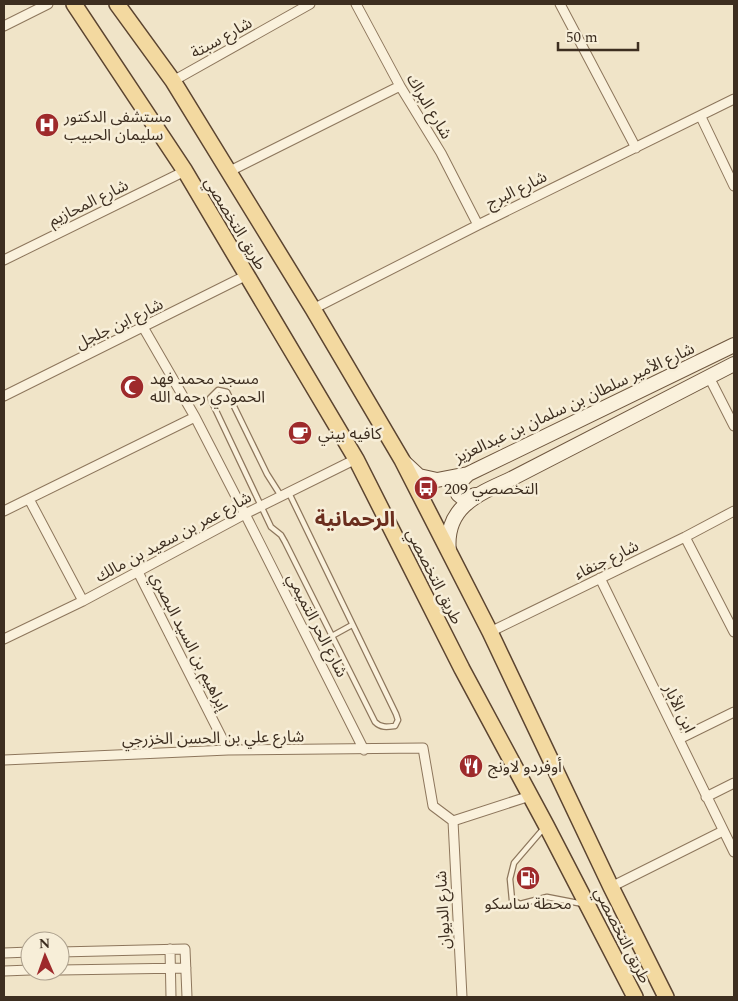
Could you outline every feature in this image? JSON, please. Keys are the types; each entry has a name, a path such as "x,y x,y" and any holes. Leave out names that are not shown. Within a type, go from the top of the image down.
{"main road":[{"name":"طريق التخصصي","path":"74,4 185,171 356,459 462,669 546,825 635,997"},
{"name":"طريق التخصصي","path":"117,4 173,81 313,309 402,460 490,632 611,887 666,997"}],"street":[{"path":"4,26 48,4"},
{"name":"شارع سبتة","path":"173,81 310,4"},
{"name":"شارع البراك","path":"356,4 400,86 441,154 478,225"},
{"path":"560,4 636,148"},
{"path":"228,172 400,86"},
{"name":"شارع البرج","path":"313,309 478,225 701,117 734,99"},
{"path":"701,117 734,186"},
{"name":"شارع المحازيم","path":"4,260 185,171"},
{"name":"شارع ابن جلجل","path":"4,396 247,275"},
{"name":"شارع الحر التميمي","path":"143,327 194,417 245,514 364,750"},
{"name":"شارع الأمير سلطان بن سلمان بن عبدالعزيز","path":"402,460 419,476 437,480 468,474 734,345"},
{"path":"468,474 456,488 458,494 464,498 509,480 734,364"},
{"path":"709,377 734,426"},
{"path":"4,511 194,417"},
{"name":"شارع عمر بن سعيد بن مالك","path":"4,639 83,601 245,514 356,459"},
{"path":"449,552 448,544 452,522 468,501 479,493"},
{"path":"30,499 83,601"},
{"name":"شارع جنفاء","path":"490,632 734,512"},
{"path":"685,537 734,632"},
{"name":"إبراهيم بن السيد البصري","path":"138,572 228,750"},
{"name":"ابن الأبار","path":"600,578 734,852"},
{"path":"678,739 734,712"},
{"name":"شارع علي بن الحسن الخزرجي","path":"4,760 228,750 423,748 433,806 453,821"},
{"path":"706,797 734,783"},
{"path":"453,821 530,796"},
{"name":"شارع الديوان","path":"453,821 462,997"},
{"path":"611,887 724,831"},
{"path":"170,949 172,997"},
{"path":"70,952 185,949 187,997"},
{"path":"4,953 20,952"},
{"path":"70,970 186,968"},
{"path":"4,971 20,970"}],"lane":[{"path":"218,390 227,392 267,474 285,495 396,714 398,720 395,726 386,728 379,726 375,722 285,542 281,535 271,527 210,398 218,390"},
{"path":"332,636 352,625"},
{"path":"546,825 514,863 510,879 512,900 520,904 547,897 588,905"}],"place":[{"name":"مستشفى الدكتور سليمان الحبيب","path":"47,125"},
{"name":"مسجد محمد فهد الحمودي رحمه الله","path":"132,387"},
{"name":"كافيه بيني","path":"300,433"},
{"name":"التخصصي 209","path":"426,488"},
{"name":"أوفردو لاونج","path":"471,766"},
{"name":"محطة ساسكو","path":"528,878"}],"district":[{"name":"الرحمانية","path":"355,519"}]}
